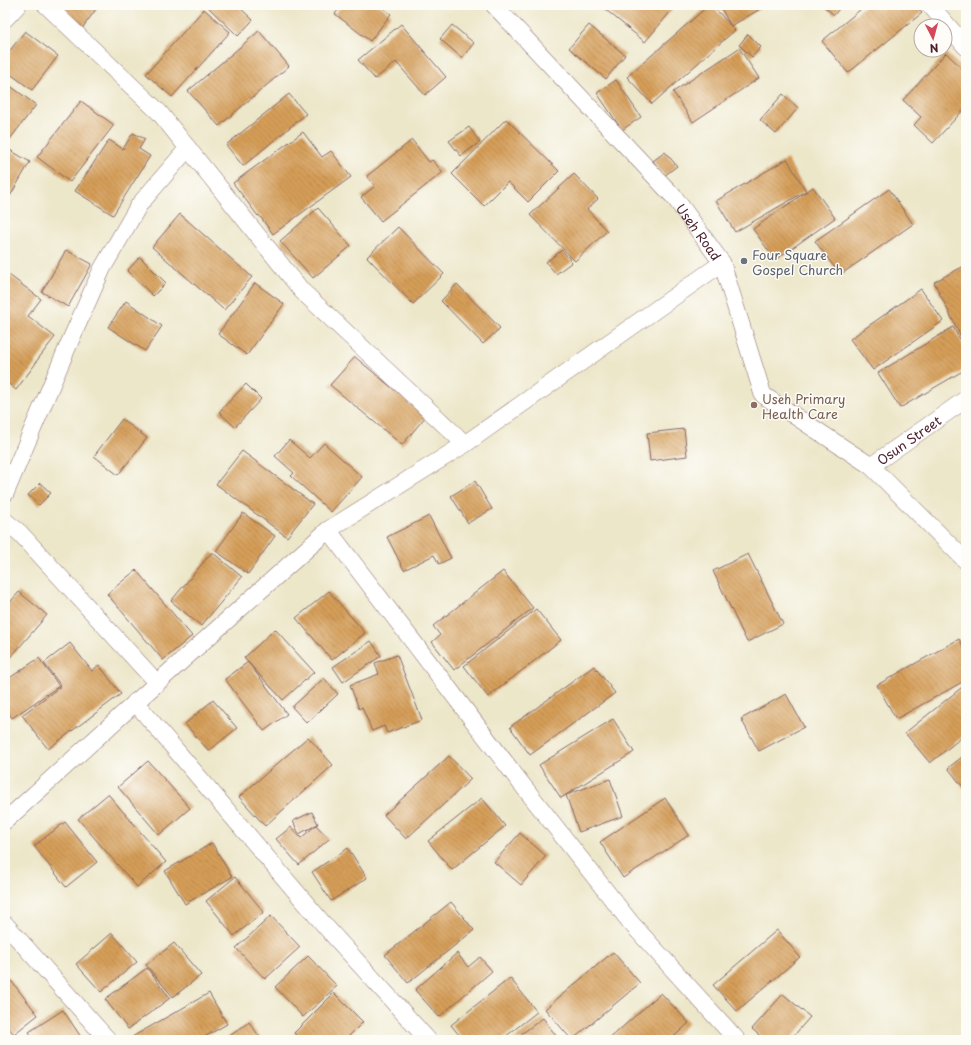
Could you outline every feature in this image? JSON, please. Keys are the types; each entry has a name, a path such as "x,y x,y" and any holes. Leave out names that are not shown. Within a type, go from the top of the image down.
{"street":[{"path":"5,19 18,5"},
{"path":"46,5 159,112 302,291 465,444"},
{"name":"Useh Road","path":"494,5 675,198 722,263 763,395 871,466 966,561"},
{"path":"930,5 966,47"},
{"path":"5,494 102,268 139,205 188,148"},
{"path":"5,821 328,530 465,444 722,263"},
{"name":"Osun Street","path":"871,466 966,399"},
{"path":"5,521 20,533 157,683"},
{"path":"328,530 520,782 627,917 737,1040"},
{"path":"136,702 326,927 428,1040"},
{"path":"5,924 108,1040"}],"building":[{"path":"49,5 99,5 81,30"},
{"path":"211,5 237,5 253,20 238,36 209,8"},
{"path":"342,5 379,5 391,14 370,41 335,14"},
{"path":"600,5 654,5 657,7 658,5 676,5 645,42"},
{"path":"709,5 712,5 735,30 652,104 627,77"},
{"path":"719,5 767,5 731,26"},
{"path":"822,5 842,5 834,15"},
{"path":"866,5 915,5 922,13 916,18 913,18 913,20 848,73 822,41"},
{"path":"204,9 230,32 172,97 146,74"},
{"path":"401,24 446,77 425,95 396,62 375,79 358,60"},
{"path":"452,25 474,43 462,58 440,39"},
{"path":"589,25 625,55 606,79 569,48"},
{"path":"25,31 58,56 32,90 5,70 5,57"},
{"path":"259,31 289,66 219,126 188,91"},
{"path":"748,34 761,47 752,57 739,45"},
{"path":"739,48 759,78 693,122 673,92"},
{"path":"941,58 951,58 966,72 966,107 933,143 914,125 921,117 903,100"},
{"path":"616,80 641,117 622,130 597,93"},
{"path":"5,82 36,105 10,139 5,135"},
{"path":"289,94 306,114 243,166 226,145"},
{"path":"783,94 798,108 776,134 760,120"},
{"path":"81,101 114,125 70,182 37,157"},
{"path":"506,119 559,171 528,202 508,182 484,206 452,174"},
{"path":"469,127 480,142 461,156 449,141"},
{"path":"303,132 322,157 331,151 351,177 273,234 233,183"},
{"path":"133,133 145,139 139,149 150,156 113,215 75,191 109,140 123,149"},
{"path":"412,140 429,162 432,160 443,172 381,221 361,197 375,186 367,176"},
{"path":"5,147 30,162 10,196 5,193"},
{"path":"665,152 677,166 664,176 653,161"},
{"path":"787,159 806,191 735,232 716,201"},
{"path":"574,174 598,199 587,209 607,231 575,261 530,215"},
{"path":"813,187 835,218 775,260 753,229"},
{"path":"889,189 913,224 840,275 815,241"},
{"path":"318,208 351,246 313,278 280,241"},
{"path":"180,214 252,277 224,310 152,247"},
{"path":"398,227 444,274 413,304 367,257"},
{"path":"66,250 92,264 68,307 42,292"},
{"path":"562,250 572,262 556,274 546,262"},
{"path":"140,257 166,283 153,296 127,271"},
{"path":"966,265 966,347 934,282"},
{"path":"5,272 41,299 28,316 55,337 16,390 5,381"},
{"path":"255,283 284,304 247,355 218,334"},
{"path":"457,284 500,328 483,344 441,301"},
{"path":"921,289 943,321 873,370 850,339"},
{"path":"126,301 162,326 145,351 108,327"},
{"path":"953,327 966,350 966,369 900,408 878,373"},
{"path":"355,357 426,416 402,445 330,385"},
{"path":"246,384 261,399 235,427 219,412"},
{"path":"122,419 147,438 118,475 94,456"},
{"path":"684,429 687,456 650,461 647,433"},
{"path":"289,440 310,458 324,443 362,477 331,512 291,476 294,473 275,456"},
{"path":"242,451 313,504 287,537 216,484"},
{"path":"475,481 492,509 468,523 451,496"},
{"path":"40,483 51,493 39,505 28,495"},
{"path":"243,513 275,536 248,574 216,551"},
{"path":"429,516 451,558 439,564 434,555 404,570 387,537"},
{"path":"212,552 242,577 201,626 171,601"},
{"path":"748,554 783,624 747,642 713,571"},
{"path":"136,570 192,636 163,660 107,594"},
{"path":"503,571 533,608 454,670 432,642 440,635 433,626"},
{"path":"329,591 365,633 332,660 296,618"},
{"path":"19,592 47,615 5,664 5,608"},
{"path":"536,609 561,640 488,697 464,666"},
{"path":"275,629 314,672 283,700 244,658"},
{"path":"959,639 966,652 966,680 896,719 877,685"},
{"path":"371,641 381,656 343,682 333,667"},
{"path":"70,643 92,671 99,665 121,694 48,749 22,715 61,686 44,663"},
{"path":"397,655 422,720 387,733 384,726 372,731 362,707 359,709 350,685 379,674 375,663"},
{"path":"39,658 59,686 12,718 5,708 5,681"},
{"path":"248,662 287,714 264,731 225,679"},
{"path":"594,666 615,693 530,755 510,727"},
{"path":"324,678 338,694 307,723 292,707"},
{"path":"966,684 966,734 930,763 905,733"},
{"path":"786,694 804,727 759,751 741,719"},
{"path":"213,700 237,728 209,751 185,724"},
{"path":"613,719 634,752 561,798 539,765"},
{"path":"308,737 333,765 265,826 239,797"},
{"path":"966,754 966,791 948,768"},
{"path":"449,756 471,779 406,839 384,815"},
{"path":"148,761 190,808 159,835 118,787"},
{"path":"610,779 623,816 579,832 566,795"},
{"path":"108,794 166,862 137,887 78,819"},
{"path":"482,798 505,826 452,870 428,841"},
{"path":"665,798 689,835 623,878 600,842"},
{"path":"312,812 318,824 299,834 293,821"},
{"path":"65,822 97,862 66,887 34,846"},
{"path":"316,825 329,839 299,865 276,839 291,827 301,838"},
{"path":"520,833 546,856 521,885 494,862"},
{"path":"212,843 232,877 185,904 165,871"},
{"path":"348,848 367,878 331,901 312,872"},
{"path":"235,877 264,912 234,936 206,901"},
{"path":"451,902 474,930 408,983 385,955"},
{"path":"271,916 300,947 265,979 236,948"},
{"path":"777,930 800,957 737,1011 713,985"},
{"path":"112,933 137,962 101,992 76,964"},
{"path":"174,943 201,975 173,997 146,965"},
{"path":"613,952 640,983 572,1040 545,1009"},
{"path":"457,953 468,967 480,957 492,971 439,1017 415,990"},
{"path":"308,956 337,986 303,1017 275,987"},
{"path":"147,968 170,998 128,1029 105,999"},
{"path":"5,973 38,1015 14,1034 5,1024"},
{"path":"510,978 537,1012 501,1040 463,1040 451,1025"},
{"path":"209,993 227,1024 199,1040 133,1040 132,1037"},
{"path":"334,993 363,1022 345,1040 301,1040 294,1033"},
{"path":"661,993 689,1023 670,1040 608,1040"},
{"path":"783,994 810,1017 790,1040 765,1040 752,1029"},
{"path":"63,1010 83,1040 34,1040 29,1032"},
{"path":"543,1018 559,1040 513,1040"},
{"path":"249,1022 262,1040 224,1040"},
{"path":"5,1028 15,1040 5,1040"}],"place":[{"name":"Four Square Gospel Church","path":"744,261"},
{"name":"Useh Primary Health Care","path":"754,405"}]}
